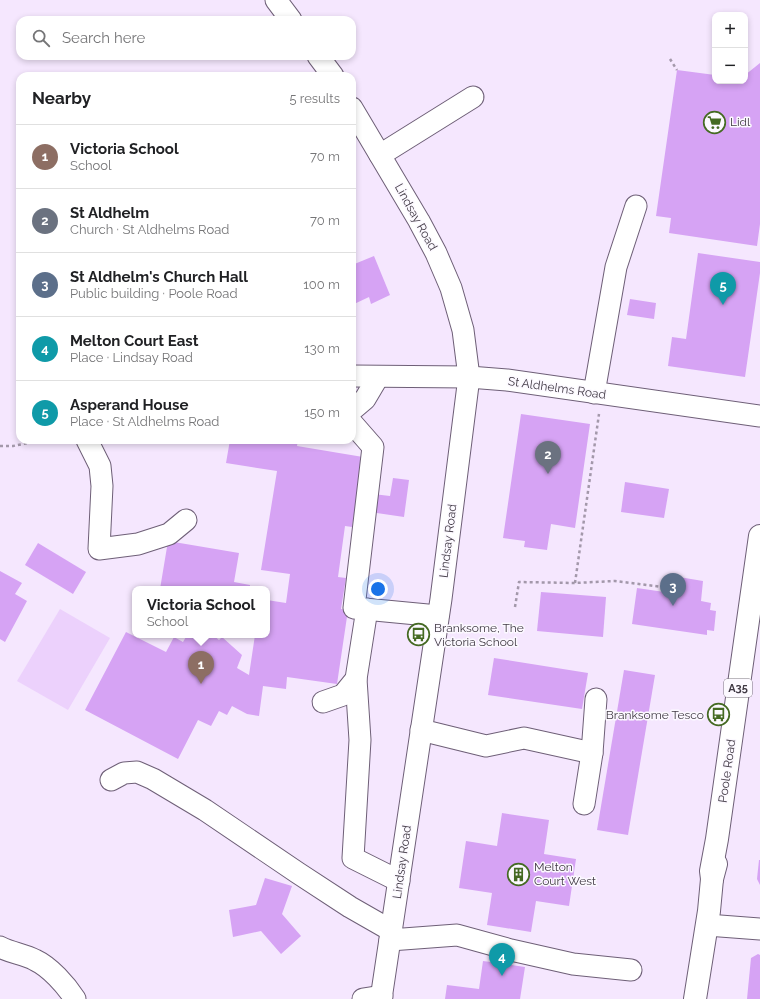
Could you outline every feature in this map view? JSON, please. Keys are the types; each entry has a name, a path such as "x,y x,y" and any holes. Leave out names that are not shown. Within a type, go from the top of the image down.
{"highway":[{"name":"Poole Road","path":"695,999 708,918 712,879 718,852 717,839 760,536"}],"street":[{"path":"276,0 288,16"},
{"path":"321,60 330,72"},
{"path":"380,155 473,97"},
{"name":"Lindsay Road","path":"356,115 436,253 451,288 462,330 469,377 438,616 391,936 376,998"},
{"path":"598,393 616,267 636,206"},
{"name":"St Aldhelms Road","path":"356,376 469,377 507,380 760,416"},
{"path":"356,406 364,399 378,377"},
{"path":"356,428 373,447 354,608 438,616"},
{"path":"89,444 100,466 102,480 99,549 138,544 169,534 186,520"},
{"path":"367,609 356,679 360,740 353,858 399,881"},
{"path":"323,702 343,695 356,679"},
{"path":"584,804 592,753 596,698"},
{"path":"421,730 486,746 524,738 592,753"},
{"path":"111,780 124,773 137,772 153,780 205,810 391,936 457,935 511,950 573,964 631,970"},
{"path":"708,918 760,924"},
{"path":"708,918 760,929"},
{"path":"0,947 9,952 34,959 48,968 75,999"}],"path":[{"path":"670,59 676,70"},
{"path":"575,583 598,393"},
{"path":"0,446 23,444"},
{"path":"515,607 519,582 575,583 615,581 671,588"}],"shaded area":[{"path":"60,609 110,638 68,710 17,681"}],"building":[{"name":"Lidl","path":"760,63 760,224 757,246 669,233 671,218 656,216 677,70 712,75 712,84 748,84 748,73"},
{"path":"698,253 760,262 760,273 745,377 668,366 672,337 686,339"},
{"path":"374,256 390,295 371,304 369,297 356,303 356,263"},
{"path":"630,299 656,303 654,319 627,315"},
{"path":"521,414 590,424 575,528 551,524 547,550 524,547 525,541 503,538"},
{"path":"229,444 297,444 297,446 363,457 352,527 345,526 338,577 346,578 341,609 348,610 337,684 287,677 286,689 263,686 259,716 247,714 232,706 227,715 219,711 211,726 198,720 178,759 85,710 126,632 132,635 132,638 138,638 166,652 173,638 183,642 185,638 217,638 219,640 223,638 242,655 237,668 249,675 255,638 270,638 270,600 286,603 290,574 261,570 277,471 226,463"},
{"path":"393,478 409,480 404,517 370,512 373,494 390,496"},
{"path":"625,482 669,489 664,518 621,512"},
{"path":"168,541 239,553 234,582 250,585 250,586 160,586"},
{"path":"38,543 86,572 73,594 25,565"},
{"path":"0,571 22,583 15,594 27,601 5,642 0,639"},
{"path":"673,576 703,581 701,601 711,603 710,610 716,611 714,631 707,630 707,635 632,624 637,588 671,593"},
{"path":"541,592 606,597 603,637 537,631"},
{"path":"494,658 588,673 582,709 488,695"},
{"path":"624,670 655,675 628,835 597,830"},
{"name":"Melton Court West","path":"502,813 549,820 544,854 576,859 569,906 536,901 531,932 487,925 492,893 459,888 466,841 497,846"},
{"path":"760,860 760,885 757,879"},
{"path":"265,878 292,886 282,914 301,936 281,954 261,931 233,937 229,910 256,905"},
{"path":"758,954 760,955 760,999 747,999 751,958"},
{"path":"483,961 525,967 520,999 445,999 447,985 479,989"}],"place":[{"name":"Lidl","path":"715,122"},
{"name":"Asperand House","path":"723,305"},
{"name":"St Aldhelm","path":"548,474"},
{"name":"St Aldhelm's Church Hall","path":"673,606"},
{"name":"Branksome, The Victoria School","path":"418,635"},
{"name":"Victoria School","path":"201,684"},
{"name":"Branksome Tesco","path":"719,715"},
{"name":"Melton Court West","path":"518,874"},
{"name":"Melton Court East","path":"502,976"}]}
